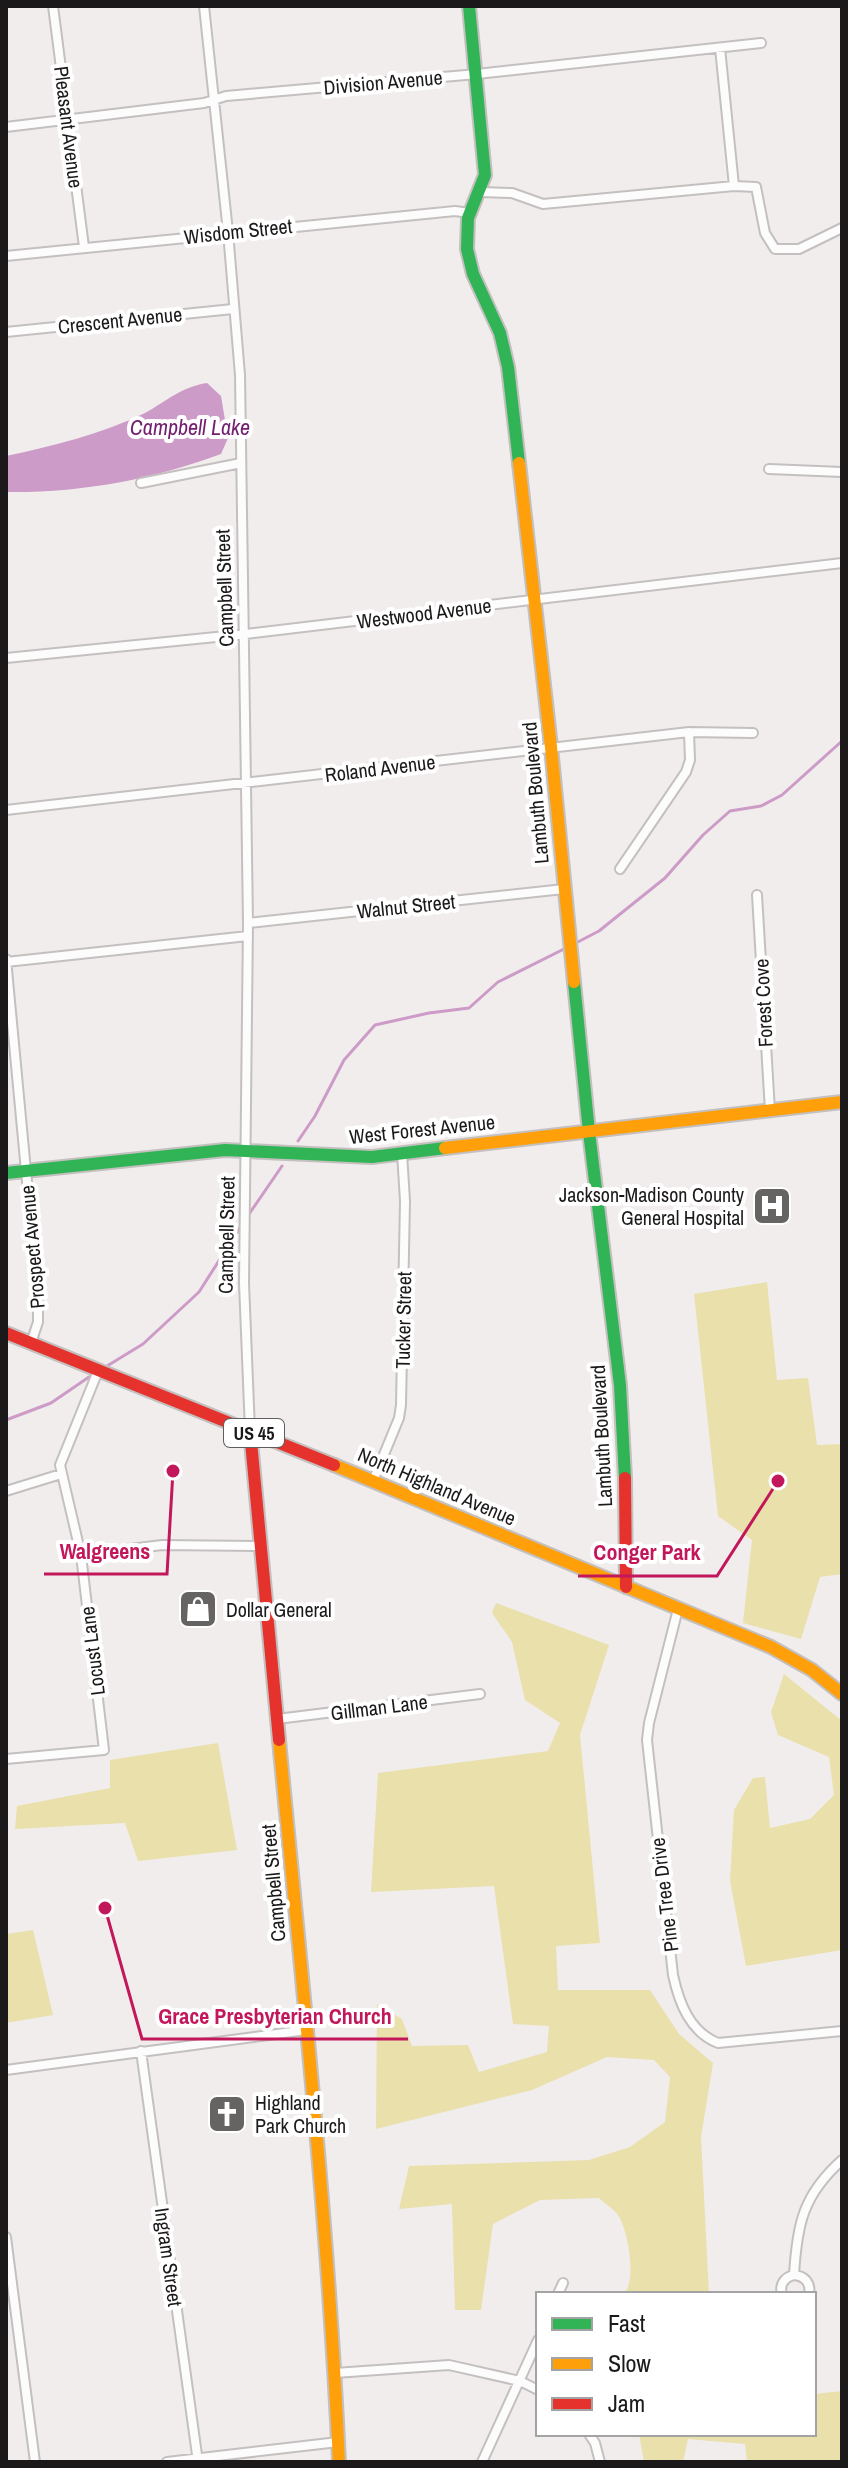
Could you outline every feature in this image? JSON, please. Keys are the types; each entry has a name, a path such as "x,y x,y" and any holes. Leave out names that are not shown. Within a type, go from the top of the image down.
{"main road":[{"name":"Lambuth Boulevard","path":"469,6 485,167 470,213 467,249 473,274 500,333 508,367 551,747 589,1132 620,1385 624,1435 626,1587"},
{"name":"West Forest Avenue","path":"6,1173 247,1150 346,1158 842,1102"},
{"name":"North Highland Avenue","path":"6,1333 373,1481 795,1659 842,1694"},
{"name":"Campbell Street","path":"250,1431 307,2030 335,2373 339,2462"}],"street":[{"name":"Pleasant Avenue","path":"53,6 84,247"},
{"name":"Campbell Street","path":"204,6 240,375 248,923 245,1337 250,1431"},
{"name":"Division Avenue","path":"6,127 204,103 226,96 477,74 761,43"},
{"path":"720,48 734,186"},
{"path":"479,192 512,193 543,204 734,186 756,187 765,233 775,249 799,249 842,228"},
{"name":"Wisdom Street","path":"6,256 228,232 455,211 470,213"},
{"name":"Crescent Avenue","path":"6,332 233,309"},
{"path":"141,483 241,463"},
{"path":"769,469 842,472"},
{"name":"Westwood Avenue","path":"6,658 246,634 842,563"},
{"path":"620,869 686,772 690,760 689,732"},
{"name":"Roland Avenue","path":"6,810 689,732 753,733"},
{"name":"Walnut Street","path":"248,923 564,889"},
{"name":"Forest Cove","path":"757,895 770,1111"},
{"path":"6,961 248,936"},
{"name":"Prospect Avenue","path":"6,961 38,1298 38,1322 31,1343"},
{"name":"Tucker Street","path":"373,1481 399,1418 401,1405 405,1201 402,1153"},
{"name":"Locust Lane","path":"6,1759 104,1750 81,1555 61,1474 62,1454 102,1372"},
{"path":"6,1491 61,1474"},
{"path":"81,1555 162,1545 259,1546"},
{"name":"Pine Tree Drive","path":"678,1609 647,1740 678,1995 685,2012 699,2031 707,2039 718,2043 842,2031"},
{"name":"Gillman Lane","path":"277,1719 480,1694"},
{"path":"6,2070 307,2030"},
{"name":"Ingram Street","path":"141,2051 198,2461"},
{"path":"794,2275 796,2239 805,2207 822,2178 842,2160"},
{"path":"6,2237 35,2462"},
{"path":"782,2292 784,2280 794,2275 805,2278 809,2292"},
{"path":"559,2292 563,2283"},
{"path":"482,2462 536,2345"},
{"path":"335,2373 449,2365 520,2381 536,2389"},
{"path":"590,2436 600,2462"},
{"path":"167,2462 198,2461 338,2442"}],"shaded area":[{"path":"767,1282 777,1380 808,1378 817,1445 842,1444 842,1574 820,1577 801,1639 743,1623 752,1540 718,1516 694,1294"},
{"path":"496,1603 609,1645 580,1735 600,1943 556,1946 558,1990 650,1990 679,2034 713,2063 701,2137 709,2292 625,2292 630,2278 630,2255 622,2222 616,2213 599,2198 540,2200 493,2224 481,2310 455,2310 452,2204 399,2209 409,2166 589,2160 630,2147 665,2122 670,2077 654,2060 607,2057 532,2090 376,2129 377,2004 402,2019 412,2046 468,2045 479,2072 547,2052 549,2026 513,2024 494,1886 371,1892 378,1773 548,1751 560,1723 525,1700 512,1642 492,1613"},
{"path":"784,1674 842,1721 842,1950 746,1966 730,1881 734,1810 753,1778 765,1777 770,1828 810,1819 834,1795 829,1757 778,1735 771,1712"},
{"path":"218,1743 237,1850 138,1861 125,1823 15,1829 17,1806 110,1788 110,1760"},
{"path":"33,1930 53,2015 6,2023 6,1934"},
{"path":"842,2391 842,2462 747,2462 745,2444 688,2439 683,2462 644,2462 639,2436 816,2436 816,2394"}],"water":[{"name":"Campbell Lake","path":"207,383 221,396 228,438 221,454 168,471 115,483 61,490 6,492 6,456 59,444 111,427 145,413 182,391"}],"waterway":[{"path":"574,944 599,931 665,878 703,835 730,811 761,806 782,795 842,741"},
{"path":"298,1141 315,1116 344,1060 375,1025 469,1008 498,982 568,947"},
{"path":"247,1217 282,1166"},
{"path":"107,1366 143,1344 199,1292 243,1223"},
{"path":"6,1420 51,1403 89,1377"}],"traffic: fast":[{"path":"469,6 485,175 468,218 467,249 473,274 500,333 508,367 519,463"},
{"path":"574,982 620,1385 625,1478"},
{"path":"6,1173 225,1150 372,1157 445,1148"}],"traffic: slow":[{"path":"519,463 574,982"},
{"path":"445,1148 842,1102"},
{"path":"334,1465 771,1647 812,1670 842,1694"},
{"path":"279,1740 321,2191 339,2462"}],"traffic: jam":[{"path":"6,1333 334,1465"},
{"path":"250,1431 279,1740"},
{"path":"625,1478 626,1587"}],"place":[{"name":"Jackson-Madison County General Hospital","path":"772,1206"},
{"name":"Walgreens","path":"173,1471"},
{"name":"Conger Park","path":"778,1481"},
{"name":"Dollar General","path":"198,1609"},
{"name":"Grace Presbyterian Church","path":"105,1908"},
{"name":"Highland Park Church","path":"227,2114"}]}
